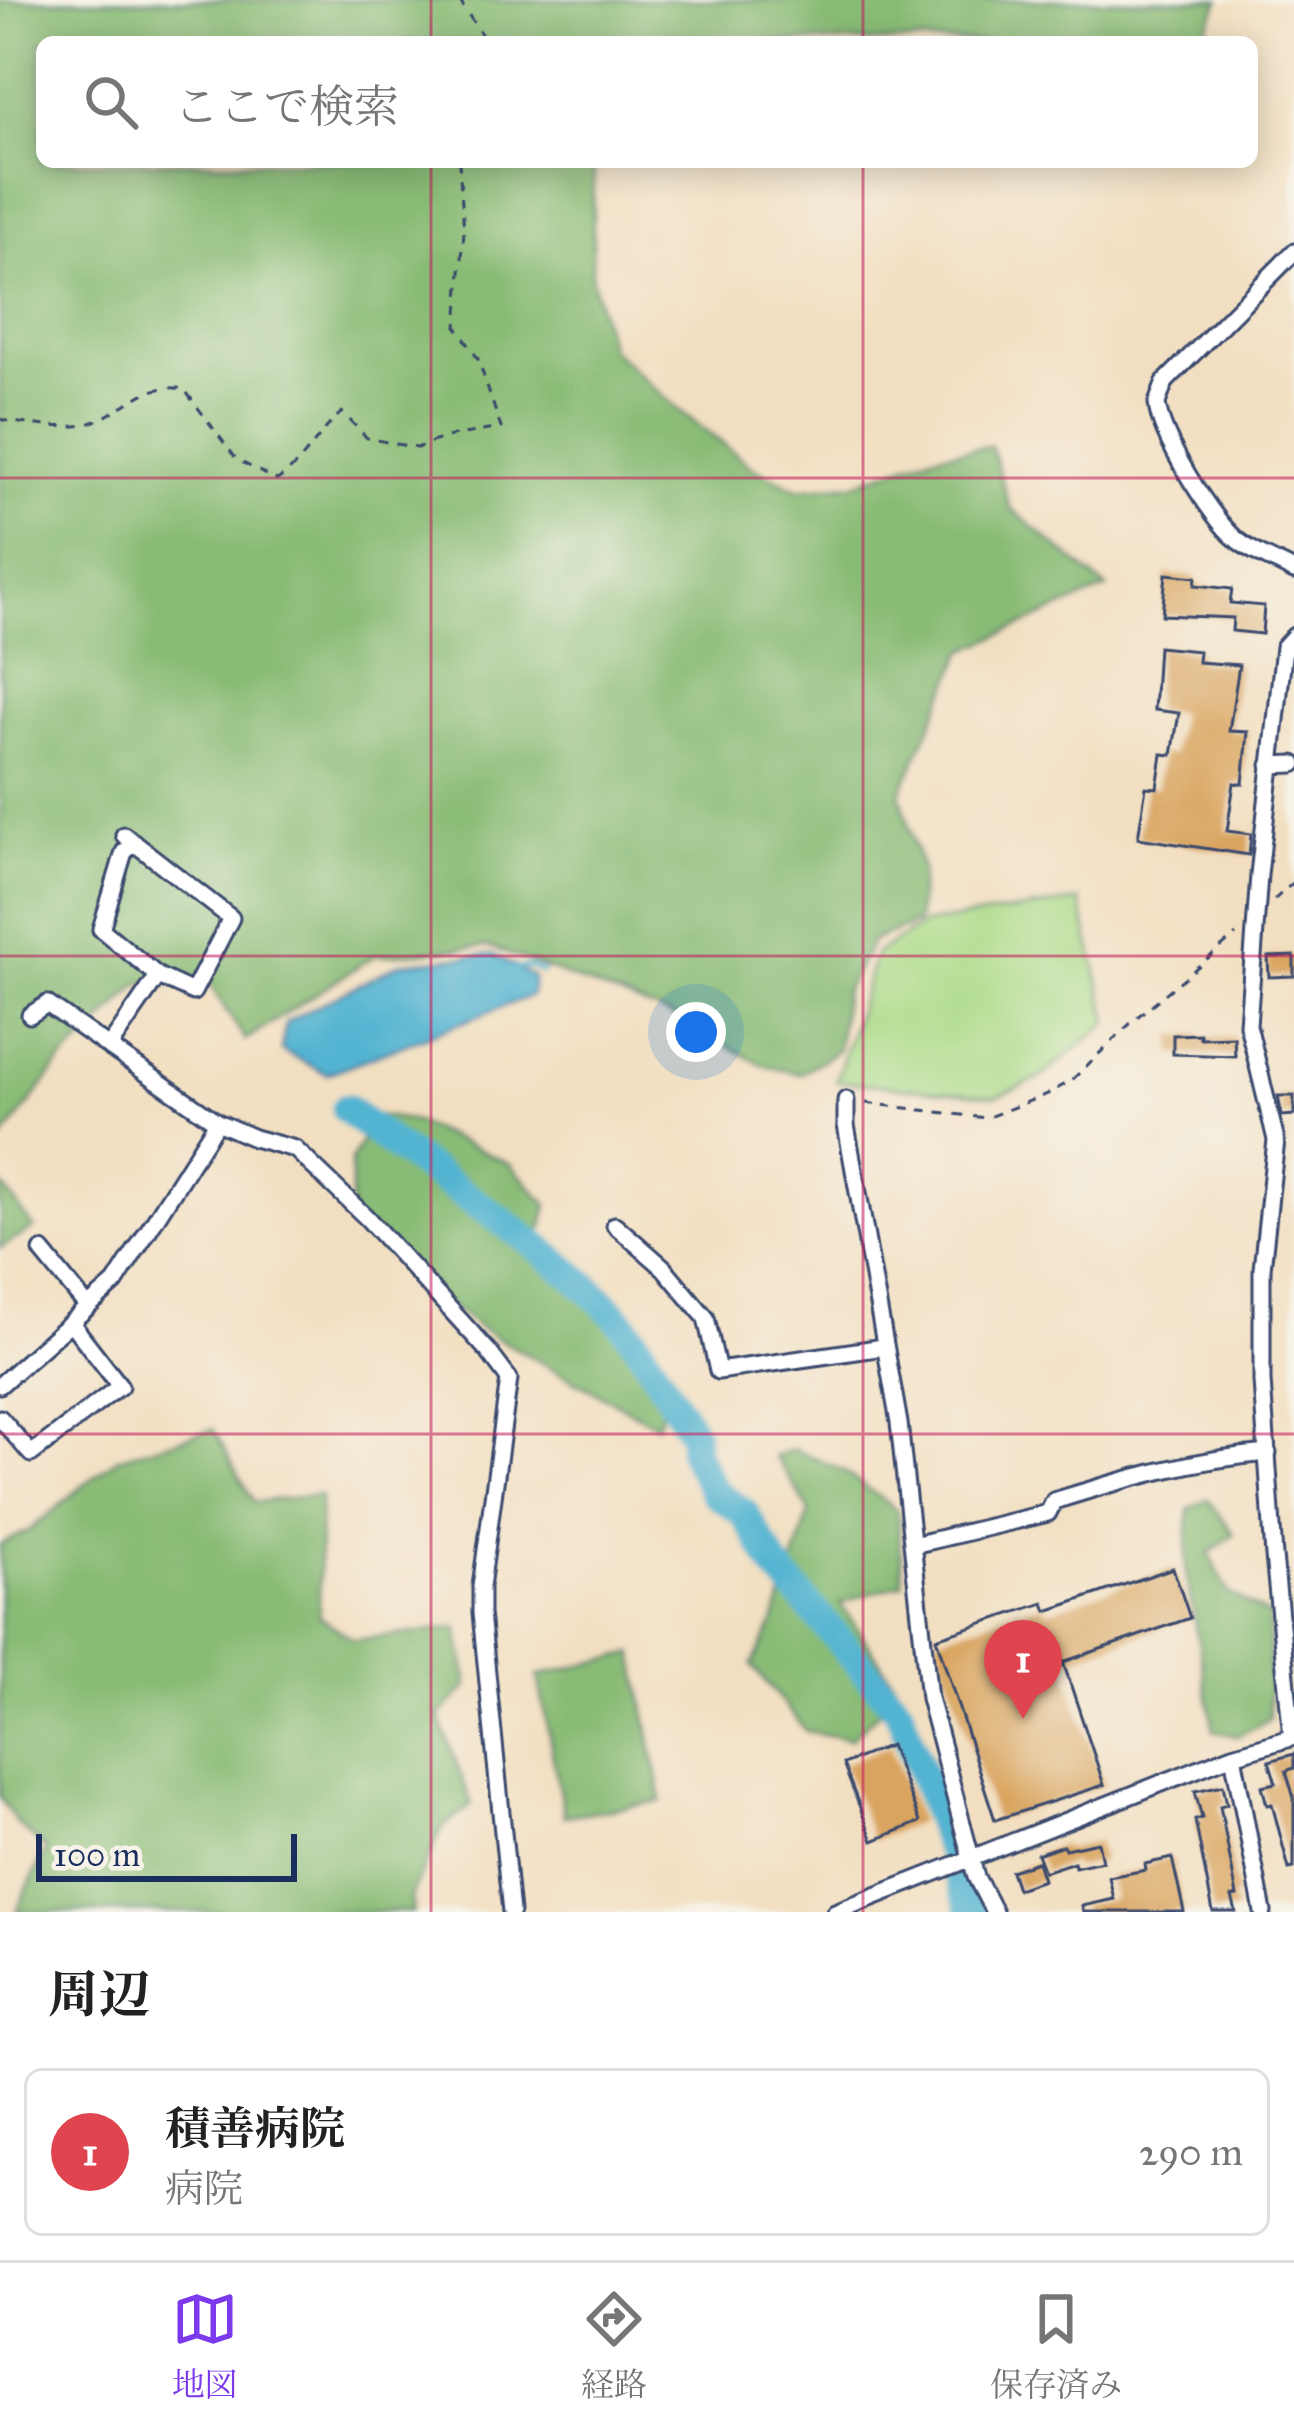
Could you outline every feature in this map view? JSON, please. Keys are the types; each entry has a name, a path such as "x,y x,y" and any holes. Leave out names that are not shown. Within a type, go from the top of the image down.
{"street":[{"path":"1294,252 1166,382 1157,411 1217,518 1238,541 1294,571"},
{"path":"840,1911 1234,1755 1293,1737 1262,1381 1262,1269 1276,1140 1249,1025 1270,765 1284,646 1294,636"},
{"path":"1270,765 1294,764"},
{"path":"129,839 231,918 193,992 158,976 101,929 129,839"},
{"path":"109,1047 158,976"},
{"path":"30,1015 47,1004 217,1122 295,1149 488,1351 509,1379 481,1613 511,1912"},
{"path":"846,1100 846,1125 899,1423 929,1697 969,1860 994,1912"},
{"path":"0,1384 115,1283 217,1122"},
{"path":"1274,1161 1294,1160"},
{"path":"615,1225 663,1267 706,1318 718,1371 884,1347"},
{"path":"42,1251 87,1306"},
{"path":"0,1418 32,1454 120,1387 72,1324"},
{"path":"913,1545 1048,1513 1054,1501 1176,1467 1268,1453"},
{"path":"1273,1510 1294,1509"},
{"path":"1234,1755 1263,1912"}],"path":[{"path":"459,0 482,36"},
{"path":"0,419 84,426 162,385 184,389 237,460 277,480 301,464 319,432 342,412 367,438 417,448 445,437 501,428 478,359 457,327 464,231 459,168"},
{"path":"846,1100 986,1118 1050,1093 1072,1080 1136,1018 1256,917"}],"green space":[{"path":"0,0 1220,0 1203,36 36,36 36,168 594,168 592,279 610,348 680,411 754,468 798,489 853,484 932,455 991,446 1010,508 1107,588 964,651 900,794 922,871 917,923 873,940 844,992 838,1050 800,1074 763,1065 677,1018 488,946 374,956 245,1040 209,983 139,984 57,1067 0,1143"},
{"path":"1080,901 1109,1022 1039,1079 997,1096 836,1081 876,953 924,924"},
{"path":"376,1115 410,1120 509,1163 548,1205 536,1254 674,1375 657,1425 482,1330 404,1271 351,1215 351,1160"},
{"path":"0,1183 34,1228 0,1248"},
{"path":"213,1429 254,1502 320,1495 319,1616 354,1640 458,1628 468,1686 439,1716 472,1805 443,1827 411,1896 413,1912 16,1912 46,1849 17,1824 0,1797 0,1545 30,1530 117,1458"},
{"path":"794,1449 843,1471 897,1510 903,1583 840,1603 900,1691 850,1739 806,1731 752,1665 775,1620 810,1511 775,1456"},
{"path":"1208,1499 1234,1534 1209,1553 1228,1593 1269,1616 1269,1719 1237,1736 1214,1731 1186,1573 1189,1509"},
{"path":"634,1653 662,1801 564,1816 538,1676"}],"water":[{"path":"492,954 533,977 531,996 327,1074 281,1050 286,1022 401,963"}],"building":[{"path":"1166,574 1196,577 1195,585 1232,589 1230,603 1264,606 1262,634 1232,631 1233,618 1162,615"},
{"path":"1158,647 1199,651 1198,662 1239,665 1229,731 1248,732 1243,784 1234,783 1227,831 1251,834 1249,855 1138,838 1146,787 1157,788 1162,754 1172,755 1179,713 1154,710"},
{"path":"1294,956 1294,976 1269,977 1268,957"},
{"path":"1200,1034 1200,1038 1234,1037 1235,1056 1173,1054 1173,1035"},
{"path":"1278,1096 1294,1096 1294,1115 1282,1116"},
{"path":"1173,1568 1190,1618 1063,1662 1104,1785 995,1820 936,1638 1044,1603 1047,1611"},
{"path":"890,1745 920,1822 873,1841 843,1764"},
{"path":"1294,1754 1294,1768 1286,1771 1294,1798 1294,1868 1289,1869 1272,1804 1267,1805 1262,1786 1276,1783 1269,1761"},
{"path":"1223,1785 1227,1804 1220,1806 1236,1912 1213,1912 1195,1820 1202,1818 1195,1791"},
{"path":"1098,1842 1102,1861 1075,1867 1074,1862 1044,1872 1037,1854 1063,1845 1065,1849"},
{"path":"1172,1858 1184,1912 1083,1912 1082,1906 1114,1899 1109,1877 1146,1870 1145,1864"},
{"path":"1037,1862 1043,1880 1017,1889 1011,1871"}],"waterway":[{"path":"512,969 529,967 543,972"},
{"path":"346,1109 548,1256 622,1322 693,1433 693,1452 714,1492 744,1513 776,1567 899,1710 972,1912"}],"place":[{"name":"積善病院","path":"1023,1719"}]}
